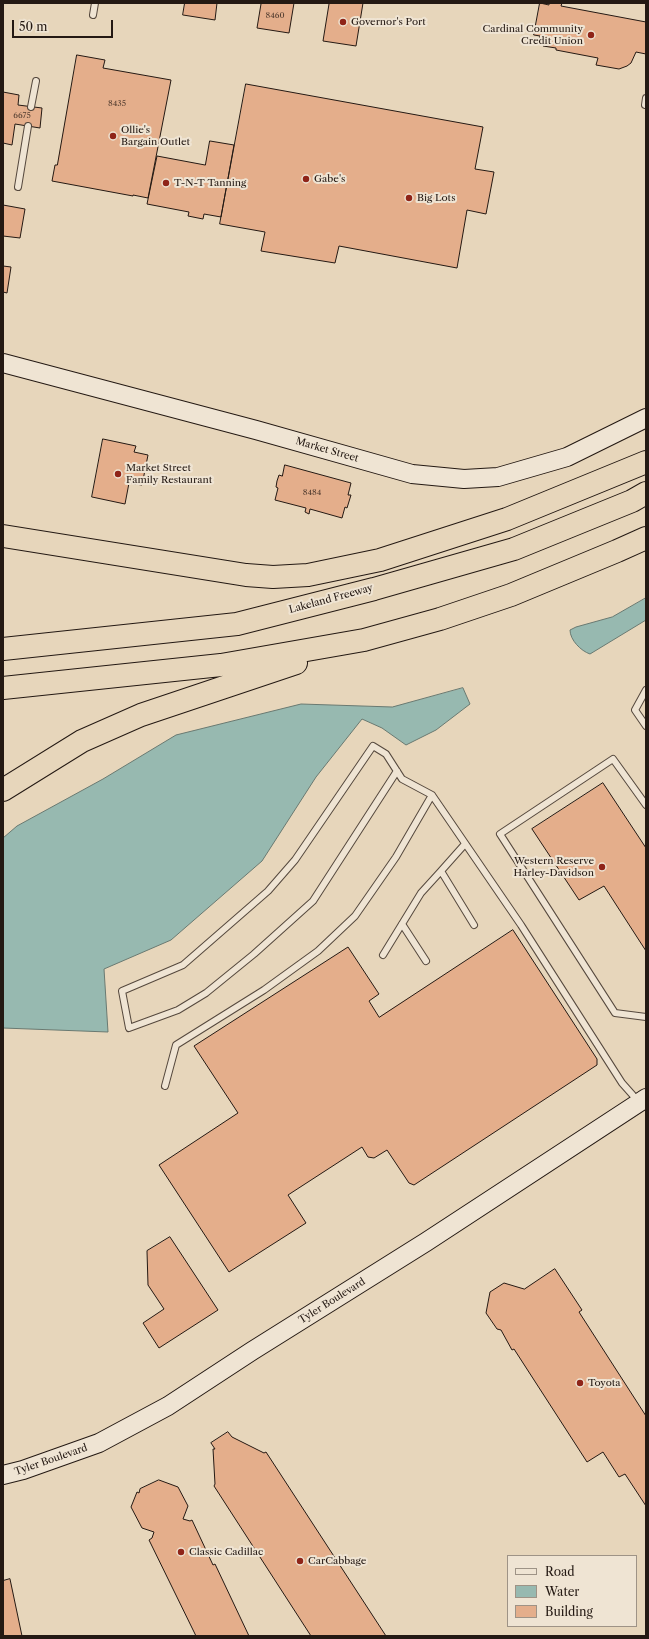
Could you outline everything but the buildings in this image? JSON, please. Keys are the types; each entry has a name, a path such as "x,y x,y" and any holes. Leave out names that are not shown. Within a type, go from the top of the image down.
{"highway":[{"path":"3,536 246,575 273,577 308,575 380,560 507,520 646,462"},
{"name":"Lakeland Freeway","path":"3,649 238,624 514,549 632,501 646,493"},
{"path":"3,790 82,741 141,715 364,640 440,619 512,595 617,552 646,538"},
{"path":"3,688 221,665 364,640"}],"street":[{"name":"Market Street","path":"3,363 256,430 412,474 464,479 498,477 567,457 646,418"},
{"name":"Tyler Boulevard","path":"3,1476 99,1444 168,1406 252,1351 426,1242 642,1100"}],"lane":[{"path":"93,15 95,3"},
{"path":"31,107 36,81"},
{"path":"18,187 28,126"},
{"path":"646,690 635,710 646,726"},
{"path":"397,771 313,902 254,954 206,993 178,1010 129,1028 122,991 183,965 268,891 295,860 373,746 386,754 397,771 402,779 432,795 521,925 622,1083 642,1100"},
{"path":"646,805 613,759 500,834 615,1013 646,1017"},
{"path":"165,1086 176,1045 276,981 318,951 355,916 396,857 432,795"},
{"path":"384,955 421,893 465,844"},
{"path":"441,870 474,925"},
{"path":"402,924 426,960"}],"water":[{"path":"646,598 646,620 590,654 580,648 572,638 570,630 612,617"},
{"path":"463,688 470,704 436,730 406,745 382,728 362,719 316,777 262,861 171,940 104,969 108,1032 3,1028 3,838 17,826 103,779 176,735 301,704 392,707"}],"place":[{"name":"Governor's Port","path":"343,22"},
{"name":"Cardinal Community Credit Union","path":"591,35"},
{"name":"Ollie's Bargain Outlet","path":"113,136"},
{"name":"Gabe's","path":"306,179"},
{"name":"T-N-T Tanning","path":"166,183"},
{"name":"Big Lots","path":"409,198"},
{"name":"Market Street Family Restaurant","path":"118,474"},
{"name":"Western Reserve Harley-Davidson","path":"602,867"},
{"name":"Toyota","path":"580,1383"},
{"name":"Classic Cadillac","path":"181,1552"},
{"name":"CarCabbage","path":"300,1561"}]}
